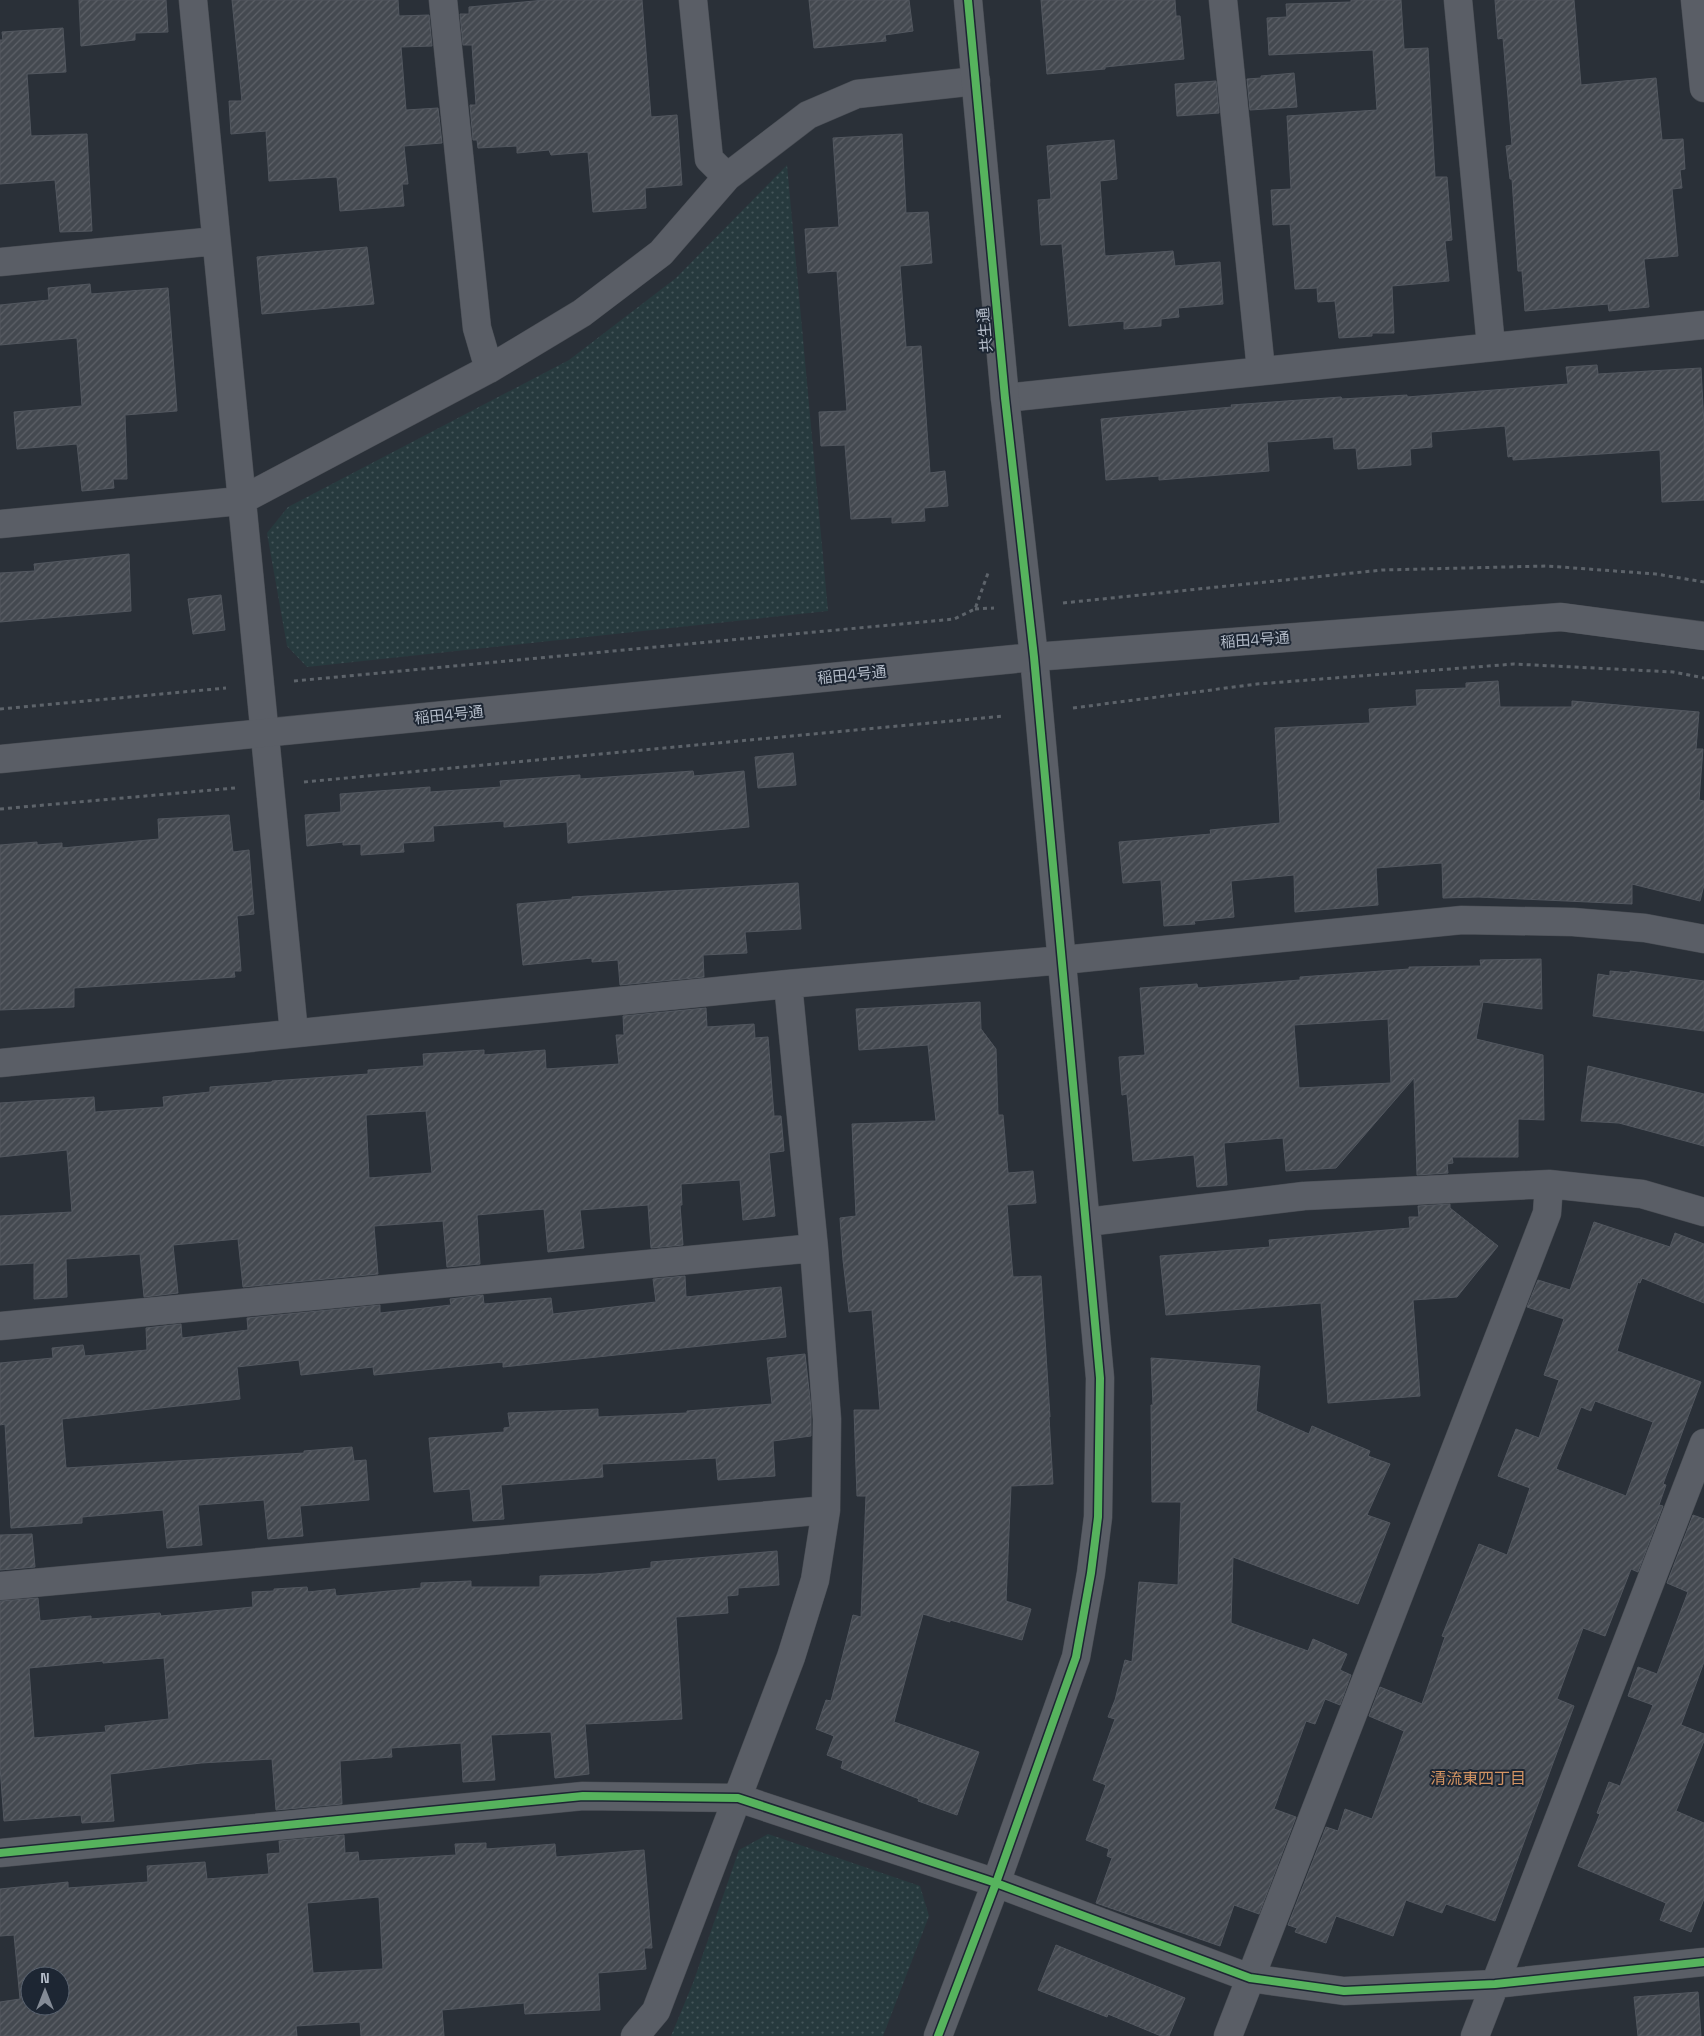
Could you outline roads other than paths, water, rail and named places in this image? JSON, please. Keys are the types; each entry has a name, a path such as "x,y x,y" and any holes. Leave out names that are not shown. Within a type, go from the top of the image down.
{"street":[{"path":"193,0 240,501 294,1033"},
{"path":"443,0 477,328 489,369"},
{"path":"693,0 709,159 727,177"},
{"name":"共生通","path":"938,2036 996,1883 1076,1658 1091,1573 1098,1517 1100,1378 1087,1222 1034,657 1005,398 968,0"},
{"path":"1223,0 1261,370"},
{"path":"1458,0 1491,346"},
{"path":"1695,0 1704,88"},
{"path":"0,524 240,501 489,369 582,313 661,252 727,177 808,115 856,94 976,81"},
{"path":"0,262 216,241"},
{"path":"1005,398 1704,325"},
{"name":"稲田4号通","path":"0,758 1034,657 1561,617 1704,636"},
{"path":"0,1064 788,984 1063,960 1462,920 1573,922 1645,928 1704,939"},
{"path":"635,2036 656,2011 791,1658 815,1580 826,1510 827,1419 814,1248 788,984"},
{"path":"1228,2036 1548,1213 1549,1184"},
{"path":"1087,1222 1304,1196 1549,1184 1642,1194 1704,1212"},
{"path":"0,1326 814,1248"},
{"path":"1475,2036 1704,1443"},
{"path":"0,1586 826,1510"},
{"path":"0,1853 582,1796 738,1798 996,1883 1250,1978 1344,1991 1495,1984 1704,1962"}],"district":[{"name":"清流東四丁目","path":"1478,1778"}]}
